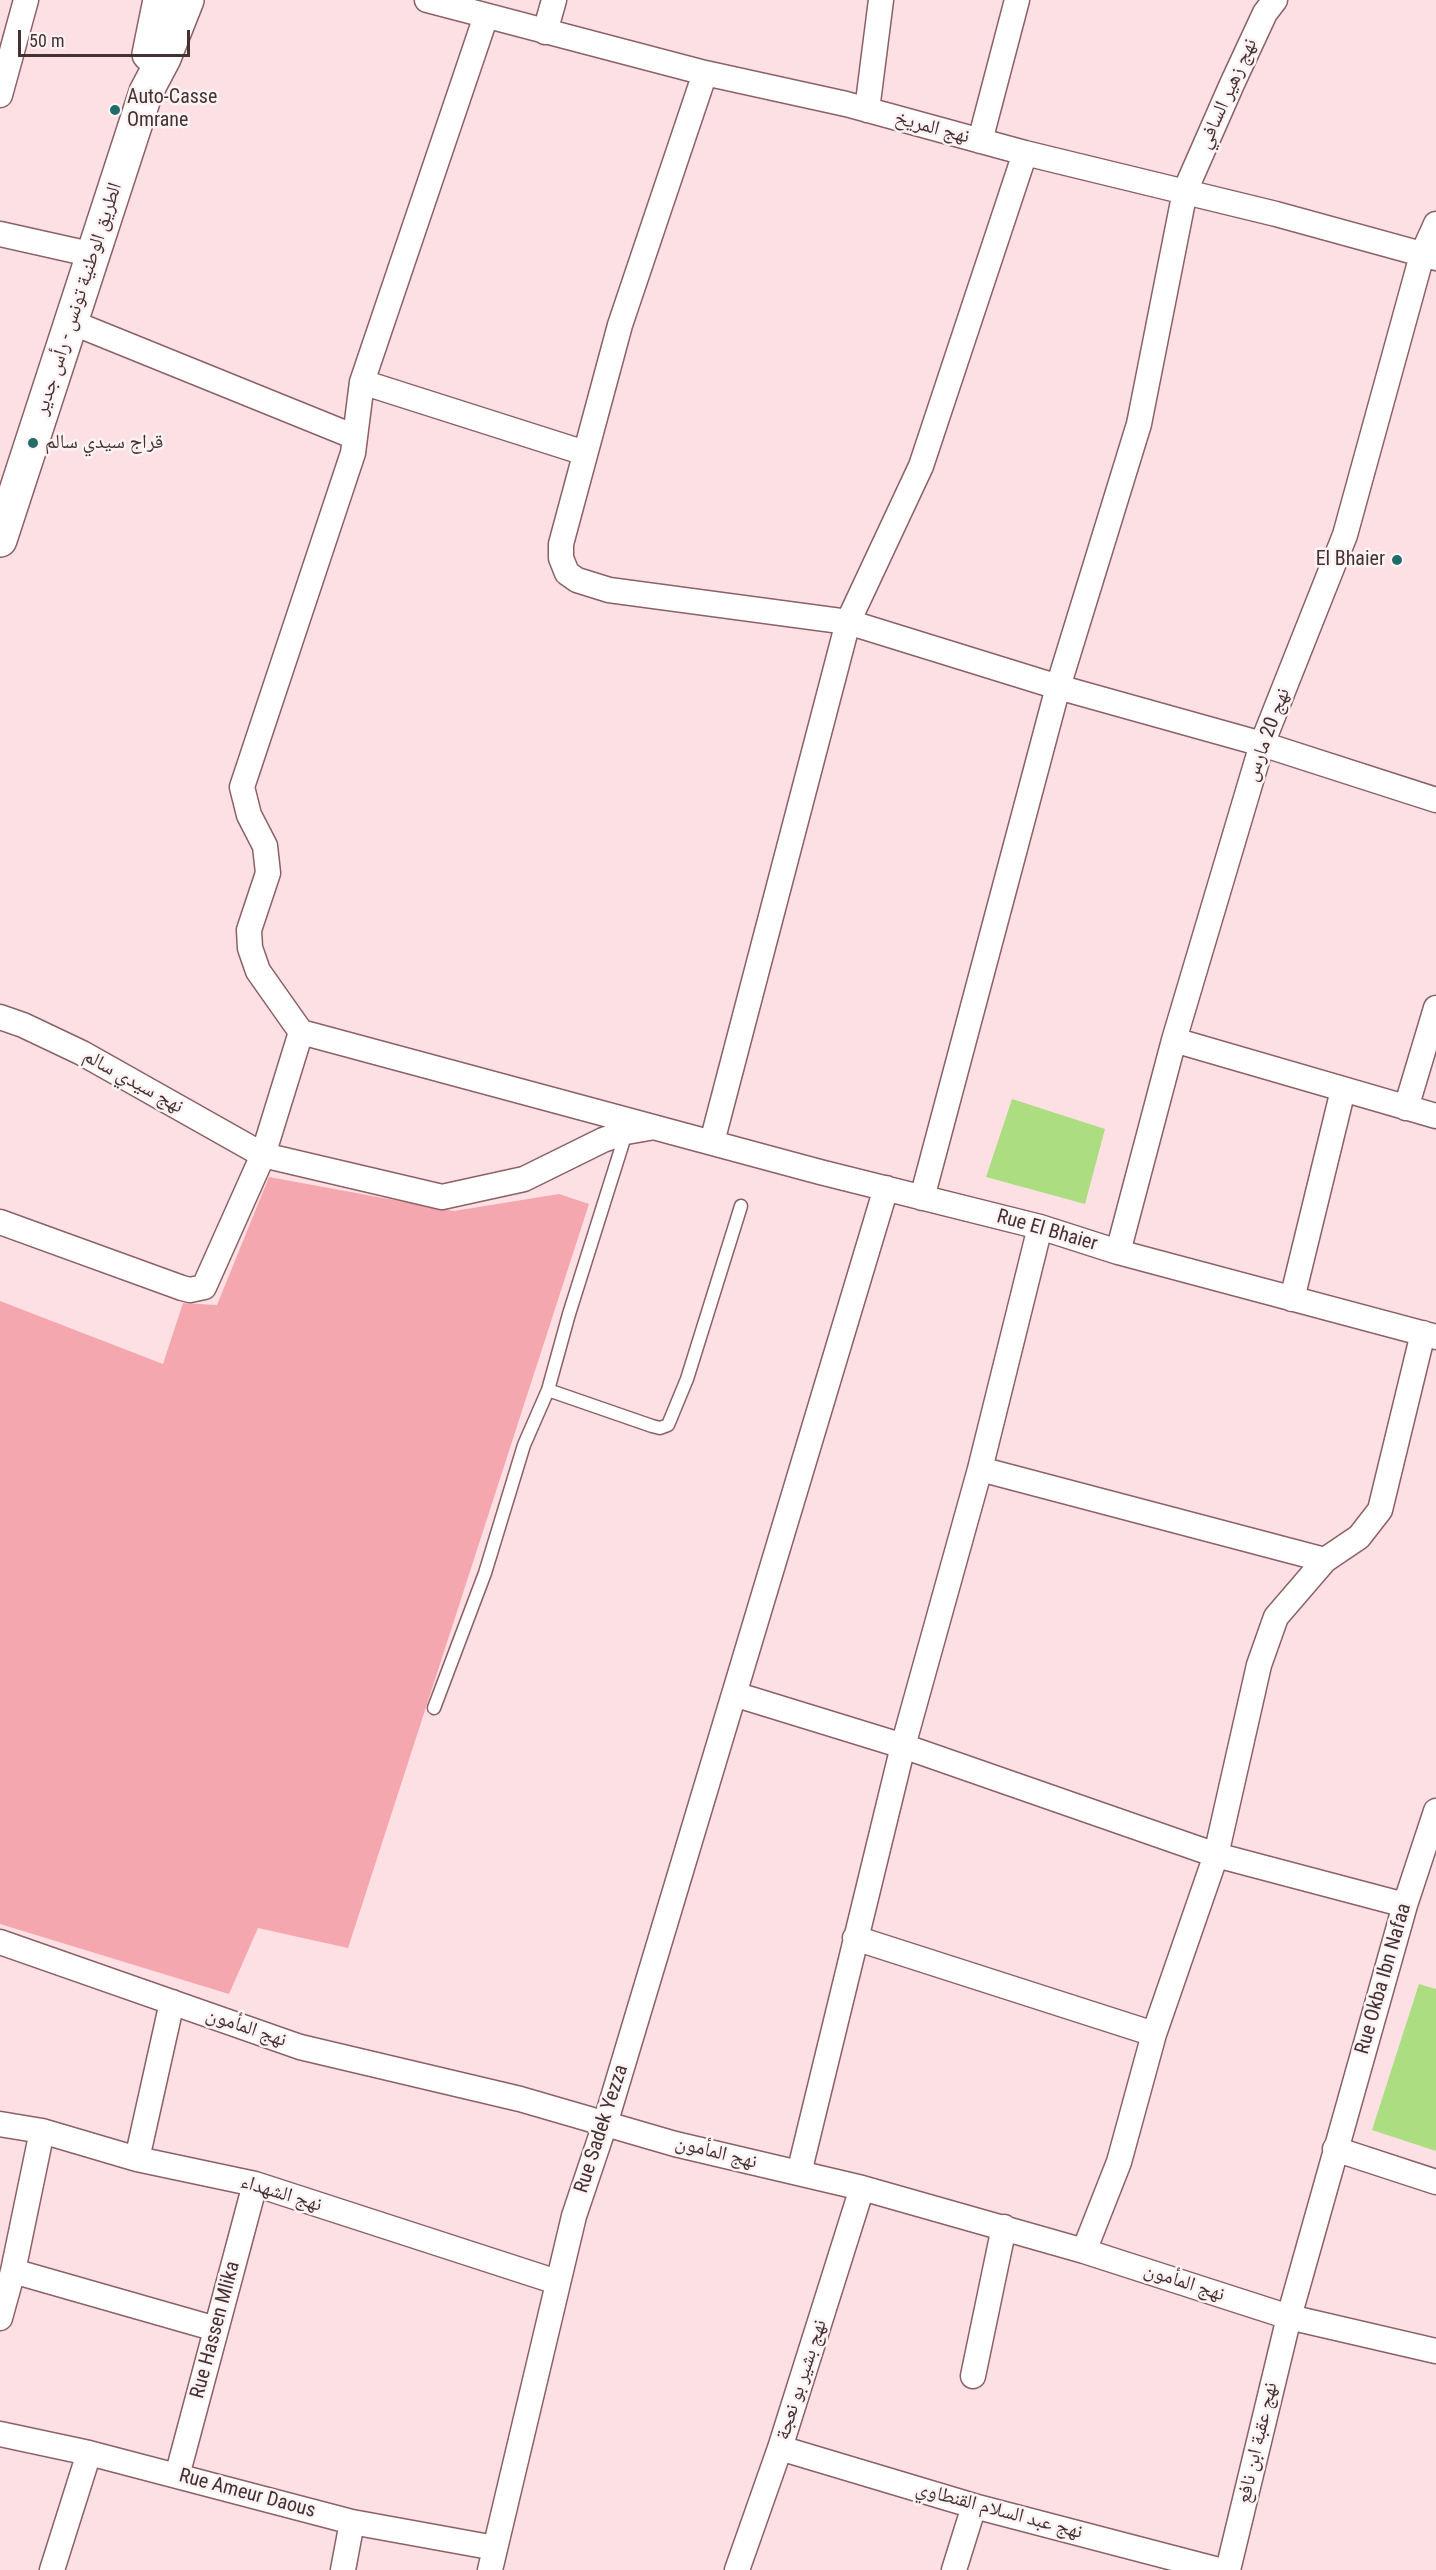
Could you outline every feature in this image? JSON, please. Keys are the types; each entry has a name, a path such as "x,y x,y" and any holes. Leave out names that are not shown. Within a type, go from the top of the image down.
{"main road":[{"name":"الطريق الوطنية تونس - رأس جدير","path":"146,92 150,50 160,0"},
{"name":"الطريق الوطنية تونس - رأس جدير","path":"0,540 146,92 164,58 187,0"}],"street":[{"path":"0,95 26,0"},
{"name":"نهج المريخ","path":"427,0 705,73 867,110 1025,153 1276,213 1429,256"},
{"path":"545,32 554,0"},
{"path":"867,110 881,0"},
{"path":"980,141 1017,0"},
{"name":"نهج زهير السافي","path":"922,1198 1058,687 1139,424 1185,191 1265,13 1275,0"},
{"path":"0,1221 182,1288 197,1290 204,1287 209,1280 263,1155 301,1032 258,971 250,948 249,930 267,873 265,846 249,815 242,787 353,453 362,382 486,16"},
{"path":"705,73 620,325 561,544 561,558 567,573 578,580 609,591 848,622 1058,687 1262,744 1436,800"},
{"path":"712,1142 848,622 921,466 1025,153"},
{"name":"نهج 20 مارس","path":"1118,1252 1174,1040 1262,744 1346,535 1429,256 1436,224"},
{"path":"0,234 94,255"},
{"path":"71,322 355,437"},
{"path":"362,382 585,453"},
{"path":"1406,1108 1436,1008"},
{"name":"نهج سيدي سالم","path":"0,1017 82,1053 263,1155 442,1197 524,1179 603,1140 626,1132 658,1127"},
{"name":"Rue El Bhaier","path":"301,1032 820,1172 1040,1227 1118,1252 1430,1335"},
{"path":"1174,1040 1436,1116"},
{"path":"1292,1299 1343,1089"},
{"name":"Rue Sadek Yezza","path":"493,2559 574,2216 605,2124 886,1188"},
{"path":"799,2173 903,1746 980,1469 1040,1227"},
{"path":"1084,2251 1119,2162 1154,2034 1216,1855 1259,1665 1276,1617 1324,1560 1359,1537 1380,1510 1430,1335"},
{"path":"980,1469 1324,1560"},
{"path":"734,1694 903,1746 1216,1855 1405,1905"},
{"name":"Rue Okba Ibn Nafaa","path":"1289,2317 1405,1905 1436,1811"},
{"path":"855,1938 1154,2034"},
{"name":"نهج المأمون","path":"0,1942 300,2047 520,2099 675,2144 862,2188 1084,2251 1289,2317 1436,2351"},
{"path":"137,2159 172,2002"},
{"name":"نهج الشهداء","path":"0,2124 42,2131 137,2159 255,2184 557,2282"},
{"path":"0,2318 13,2271 42,2131"},
{"path":"1335,2149 1436,2182"},
{"name":"Rue Hassen Mlika","path":"177,2476 255,2184"},
{"name":"نهج بشير بو نعجة","path":"737,2570 780,2448 862,2188"},
{"path":"973,2376 1004,2227"},
{"path":"13,2271 216,2329"},
{"name":"نهج عقبة ابن نافع","path":"1228,2570 1289,2317"},
{"name":"Rue Ameur Daous","path":"0,2434 89,2452 493,2559"},
{"name":"نهج عبد السلام القنطاوي","path":"780,2448 974,2506 1219,2570"},
{"path":"52,2570 89,2452"},
{"path":"954,2570 974,2506"},
{"path":"343,2570 352,2522"}],"lane":[{"path":"435,1708 485,1573 524,1445 548,1390 569,1314 626,1132"},
{"path":"548,1390 652,1426 660,1428 668,1425 687,1379 741,1206"}],"shaded area":[{"path":"269,1177 454,1211 559,1194 589,1204 348,1948 258,1928 229,1994 0,1924 0,1301 163,1364 183,1303 217,1305"}],"building":[{"path":"1012,1099 1105,1129 1085,1204 986,1177"},
{"path":"1419,1984 1436,1989 1436,2151 1372,2130"}],"place":[{"name":"Auto-Casse Omrane","path":"115,110"},
{"name":"قراج سيدي سالم","path":"33,443"},
{"name":"El Bhaier","path":"1397,560"}]}
